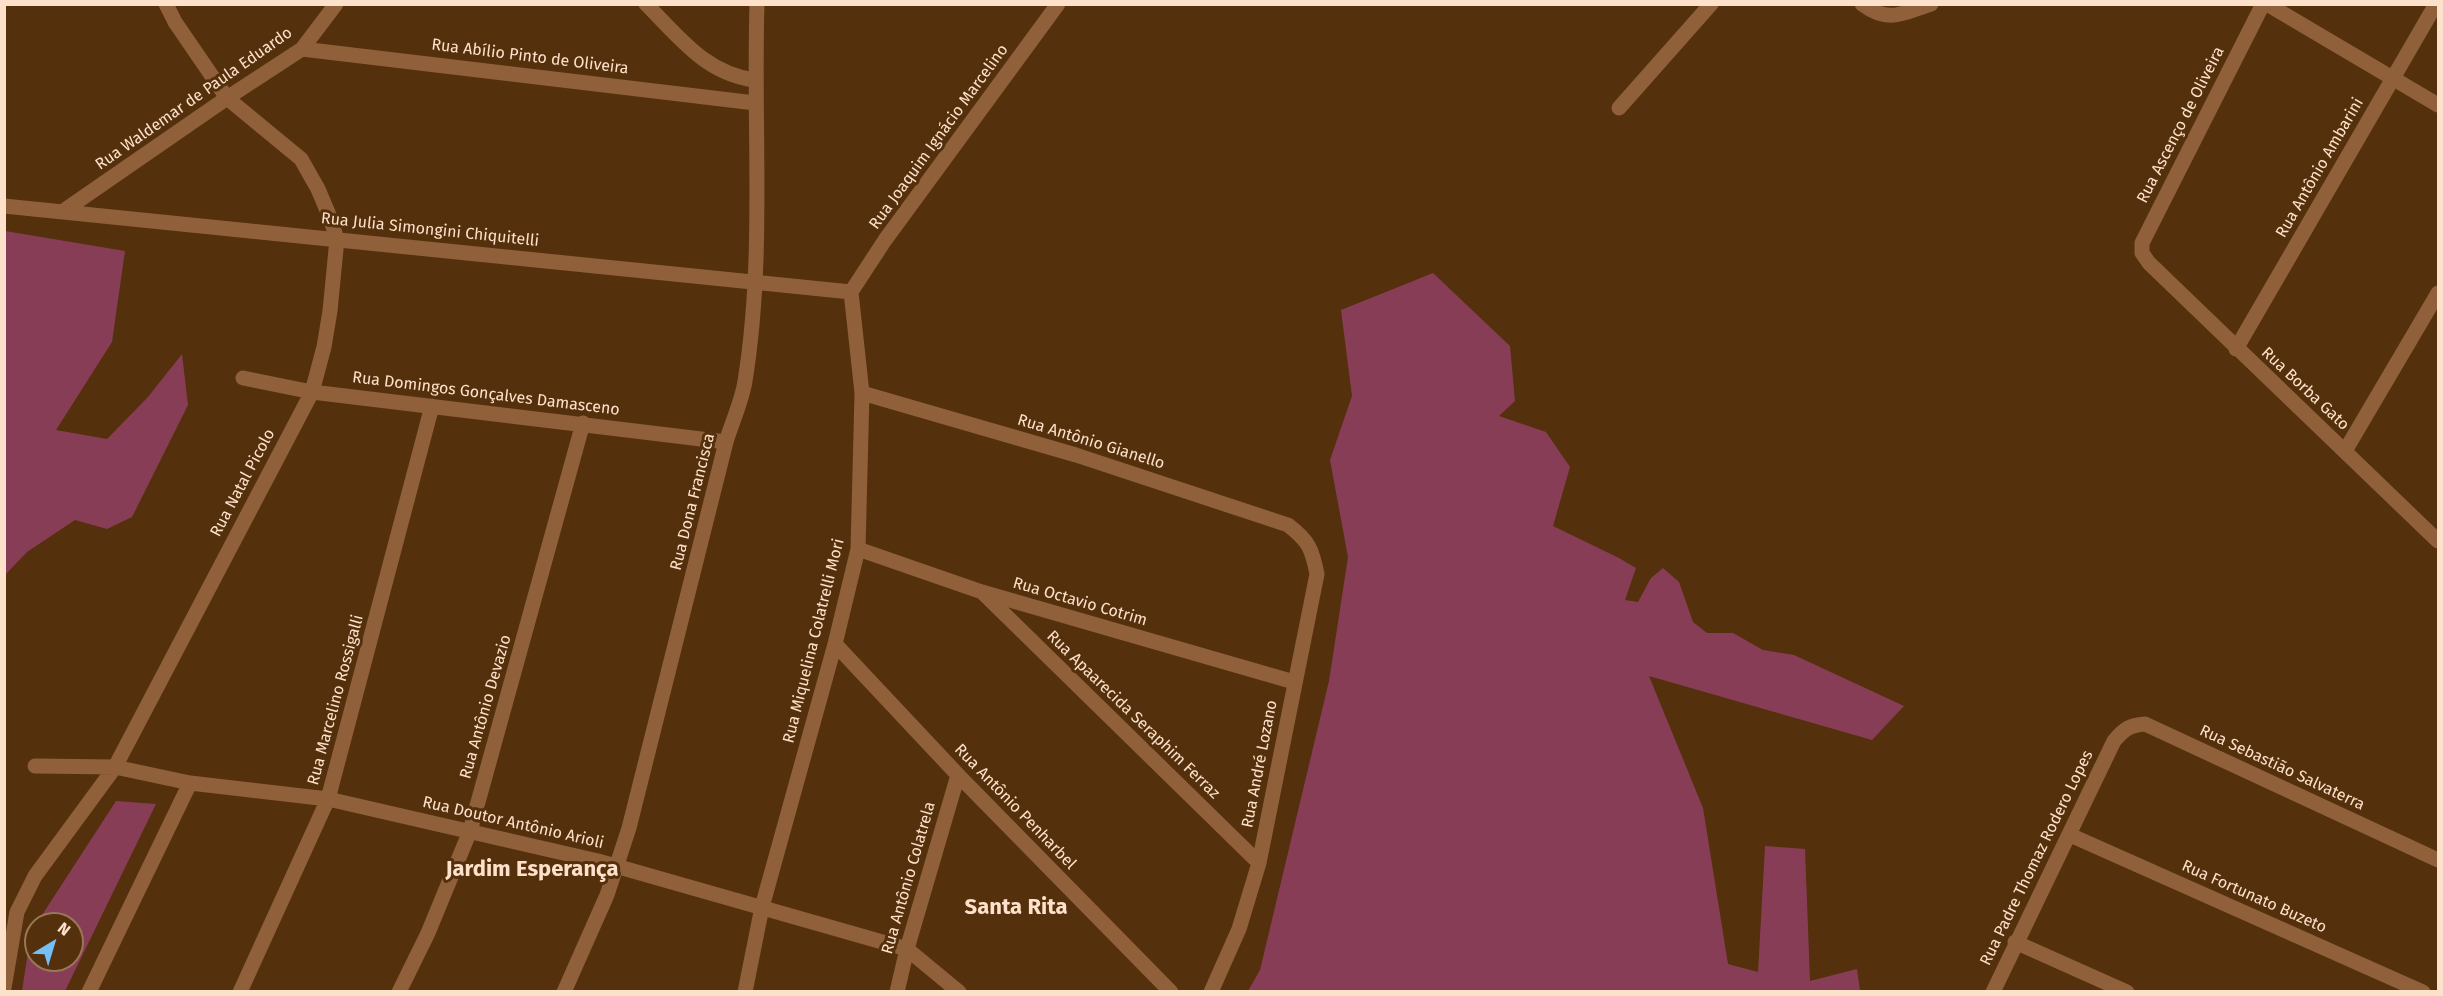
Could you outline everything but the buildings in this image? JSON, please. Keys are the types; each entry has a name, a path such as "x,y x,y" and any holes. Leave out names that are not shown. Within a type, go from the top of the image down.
{"street":[{"name":"Rua Natal Picolo","path":"4,988 17,912 35,876 115,767 312,392 324,347 330,311 337,239 318,189 301,159 227,98 175,22 166,4"},
{"name":"Rua Waldemar de Paula Eduardo","path":"62,213 227,98 302,49 336,4"},
{"path":"646,4 690,48 713,67 734,77 754,80"},
{"name":"Rua Dona Francisca","path":"564,992 590,938 629,828 726,442 745,383 755,282 754,80 757,4"},
{"name":"Rua Joaquim Ignácio Marcelino","path":"851,292 885,240 1058,4"},
{"path":"1618,108 1711,4"},
{"path":"1862,4 1874,13 1896,17 1917,7 1931,4"},
{"path":"2265,4 2439,105"},
{"name":"Rua Ascenço de Oliveira","path":"2149,263 2142,253 2142,243 2265,4"},
{"name":"Rua Antônio Ambarini","path":"2236,349 2436,4"},
{"name":"Rua Abílio Pinto de Oliveira","path":"302,49 755,103"},
{"name":"Rua Julia Simongini Chiquitelli","path":"4,206 851,292"},
{"name":"Rua Borba Gato","path":"2149,263 2236,349 2439,541"},
{"name":"Rua Miquelina Colatrelli Mori","path":"745,992 762,906 836,644 858,549 862,393 851,292"},
{"path":"2345,451 2439,293"},
{"name":"Rua Domingos Gonçalves Damasceno","path":"243,378 312,392 726,442"},
{"name":"Rua Antônio Gianello","path":"862,393 1076,454 1288,525 1305,538"},
{"name":"Rua Marcelino Rossigalli","path":"240,992 328,799 432,406"},
{"name":"Rua Antônio Devazio","path":"399,992 428,933 470,831 583,423"},
{"name":"Rua André Lozano","path":"1211,992 1239,929 1259,863 1279,769 1294,682 1317,574 1313,554 1305,538"},
{"name":"Rua Octavio Cotrim","path":"858,549 982,592 1294,682"},
{"name":"Rua Apaarecida Seraphim Ferraz","path":"982,592 1259,863"},
{"name":"Rua Antônio Penharbel","path":"836,644 958,775 1171,992"},
{"name":"Rua Sebastião Salvaterra","path":"2114,741 2123,729 2145,724 2439,860"},
{"name":"Rua Padre Thomaz Rodero Lopes","path":"1993,992 2015,942 2070,835 2114,741"},
{"name":"Rua Doutor Antônio Arioli","path":"35,766 115,767 190,783 328,799 617,865 907,949 959,992"},
{"name":"Rua Antônio Colatrela","path":"897,992 907,949 958,775"},
{"path":"89,992 190,783"},
{"name":"Rua Fortunato Buzeto","path":"2070,835 2424,992"},
{"path":"2015,942 2127,992"}],"shaded area":[{"path":"5,231 125,251 112,342 56,430 107,439 148,397 182,354 188,405 132,517 107,529 75,520 27,552 5,575"},
{"path":"1433,273 1510,346 1515,401 1499,416 1546,432 1570,467 1553,526 1636,568 1625,600 1638,602 1651,578 1663,568 1679,582 1693,622 1707,633 1733,633 1763,650 1794,655 1904,706 1872,740 1649,676 1703,808 1728,964 1758,972 1765,846 1805,849 1810,981 1857,969 1860,991 1248,991 1260,970 1329,681 1348,557 1330,460 1352,396 1341,310"},
{"path":"116,801 156,804 84,952 84,912 44,912"},
{"path":"25,972 74,972 65,991 22,991"}],"district":[{"name":"Jardim Esperança","path":"532,870"},
{"name":"Santa Rita","path":"1016,908"}]}
